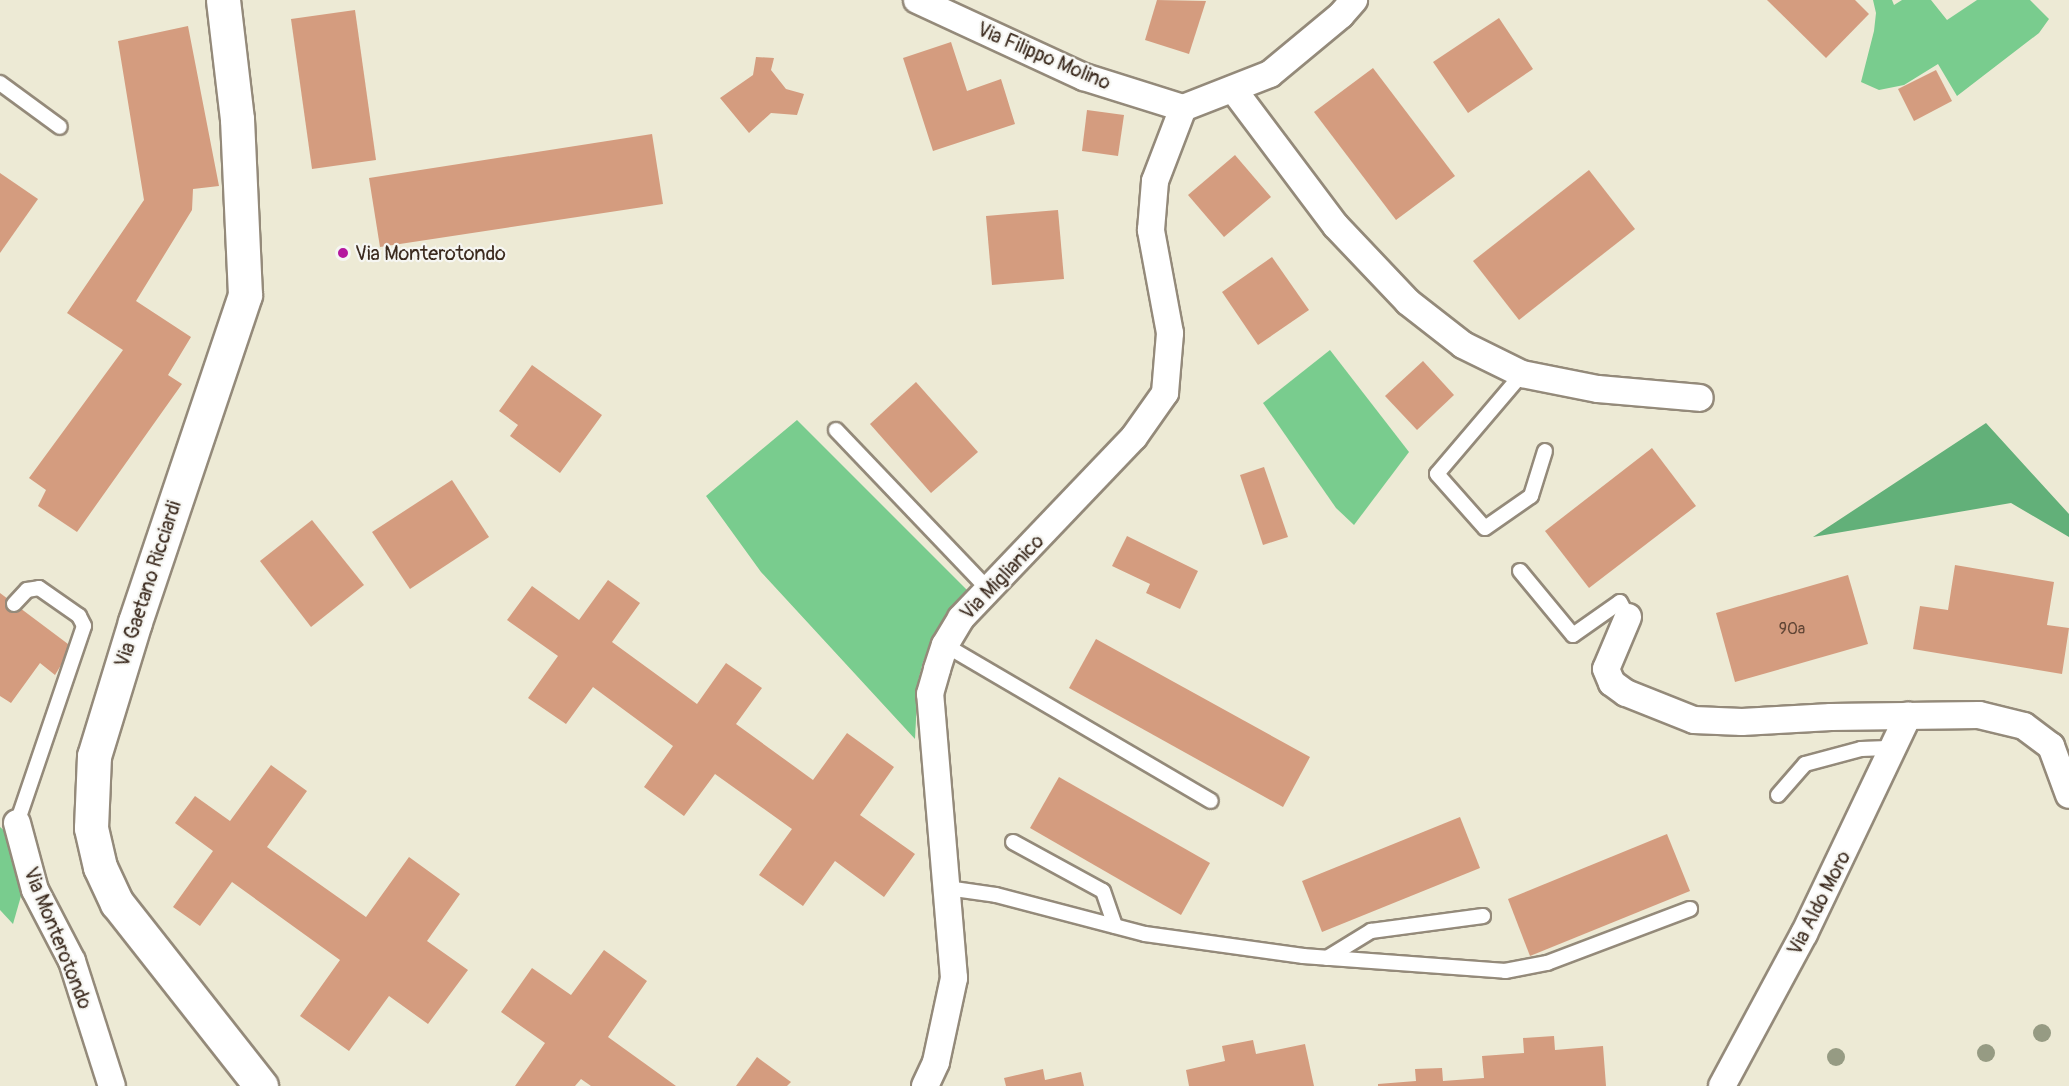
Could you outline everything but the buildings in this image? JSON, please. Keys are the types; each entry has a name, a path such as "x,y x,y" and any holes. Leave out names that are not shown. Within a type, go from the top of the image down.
{"street":[{"name":"Via Gaetano Ricciardi","path":"204,0 227,35"},
{"name":"Via Gaetano Ricciardi","path":"223,0 237,119 245,296 135,622 94,756 91,828 100,867 117,903 261,1086"},
{"name":"Via Filippo Molino","path":"917,0 1084,77 1183,108"},
{"path":"1183,108 1270,74 1341,15 1354,0"},
{"path":"1233,89 1336,226 1408,302 1463,345 1522,374 1598,389 1700,398"},
{"name":"Via Miglianico","path":"925,1086 936,1062 954,978 930,694 945,645 961,618 1134,437 1165,393 1170,333 1151,230 1155,181 1183,108"},
{"path":"1628,616 1606,669 1612,683 1626,693 1694,720 1742,722 1979,715 2024,726 2051,746 2069,795"},
{"name":"Via Aldo Moro","path":"1722,1086 1804,934 1908,716"},
{"name":"Via Monterotondo","path":"17,823 35,890 72,961 112,1086"}],"lane":[{"path":"0,83 60,127"},
{"path":"1522,374 1437,474 1485,528 1531,496 1545,451"},
{"path":"836,430 989,590"},
{"path":"1520,571 1573,635 1620,602 1628,616"},
{"path":"14,604 27,590 39,588 79,616 84,626 17,823"},
{"path":"945,645 1211,801"},
{"path":"1778,795 1805,764 1861,749 1894,748"},
{"path":"1013,842 1102,891 1115,926"},
{"path":"947,888 996,895 1145,934 1327,958 1504,970 1546,963 1690,909"},
{"path":"1327,958 1371,931 1483,916"}],"green space":[{"path":"1873,0 1892,0 1894,5 1902,0 1931,0 1947,20 1977,0 2030,0 2049,19 2039,33 1957,96 1938,64 1904,85 1879,90 1861,82 1874,31 1876,13"},
{"path":"1330,350 1409,452 1354,525 1336,508 1263,403"},
{"path":"797,420 968,591 940,624 923,662 918,681 915,739 761,572 706,496"},
{"path":"1986,423 2069,514 2069,537 2011,503 1813,537"},
{"path":"0,827 22,846 25,882 13,924 0,910"}],"place":[{"name":"Via Monterotondo","path":"343,253"}]}
